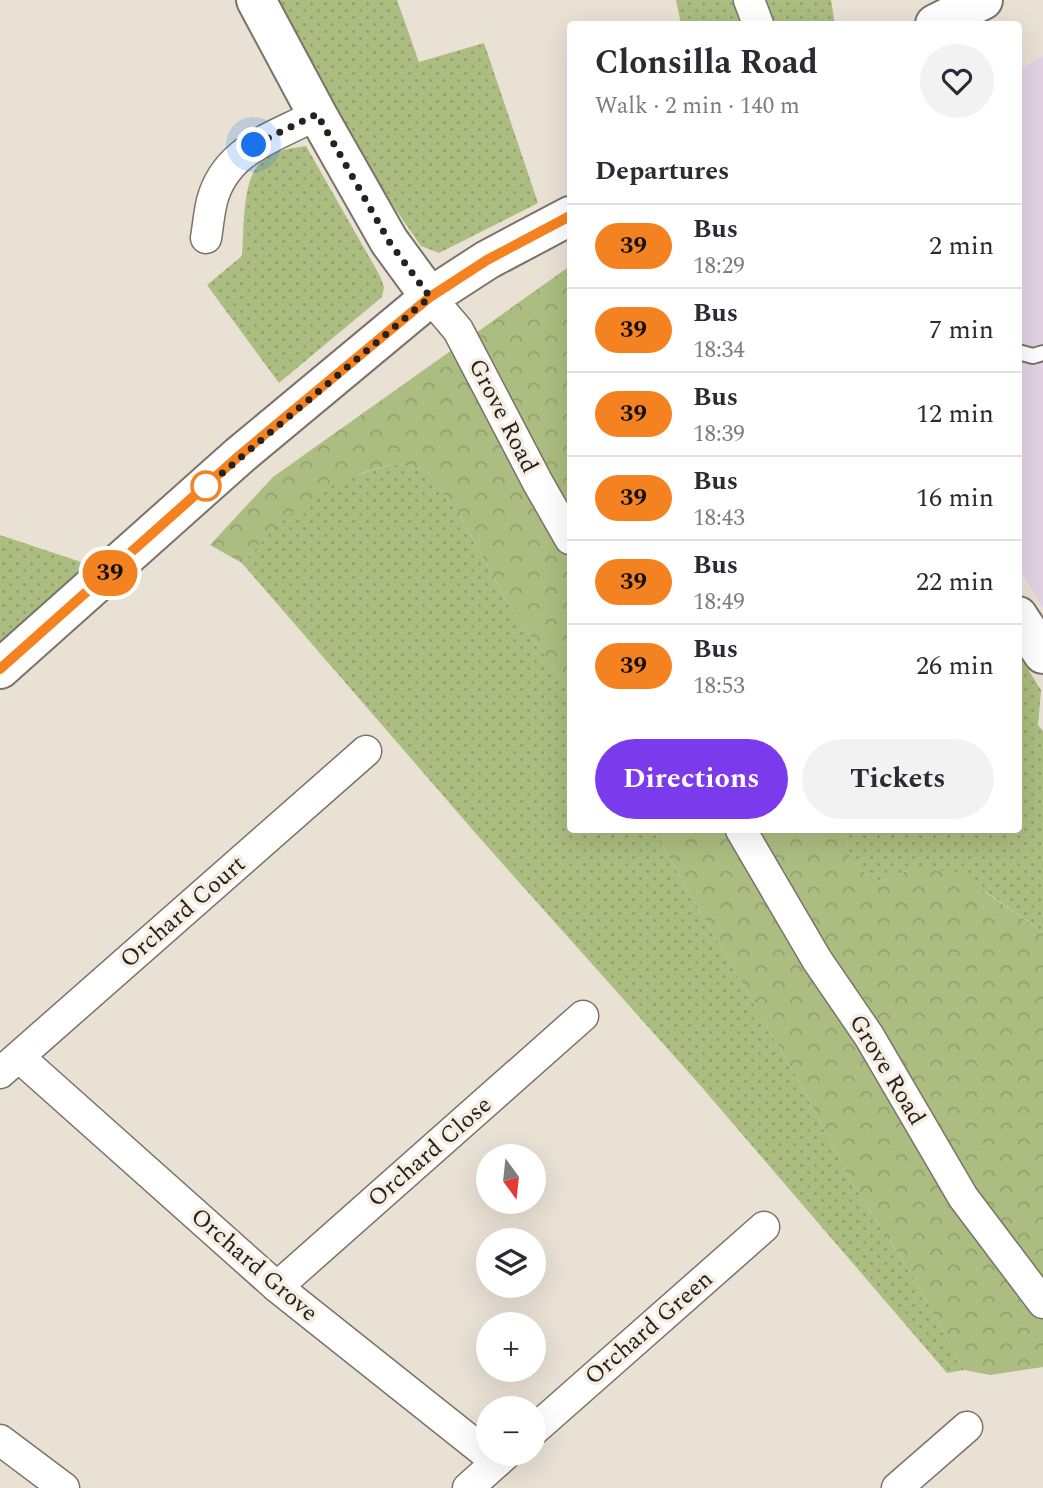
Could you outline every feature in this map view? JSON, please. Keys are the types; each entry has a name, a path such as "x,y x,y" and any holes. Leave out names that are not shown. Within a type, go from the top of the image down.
{"street":[{"path":"256,0 390,243 430,297"},
{"path":"749,0 757,21"},
{"path":"941,21 983,0"},
{"path":"206,238 213,199 232,162 254,145 317,114"},
{"path":"0,669 240,455 430,297 487,260 567,218"},
{"name":"Grove Road","path":"430,297 458,330 567,534"},
{"path":"1022,622 1043,654"},
{"name":"Orchard Court","path":"9,1065 366,751"},
{"name":"Grove Road","path":"743,833 817,960 869,1036 963,1197 1043,1303"},
{"name":"Orchard Close","path":"277,1287 583,1016"},
{"name":"Orchard Grove","path":"9,1065 277,1287 476,1439"},
{"name":"Orchard Green","path":"546,1419 764,1227"},
{"path":"897,1488 967,1427"},
{"path":"0,1440 64,1488"},
{"path":"468,1488 492,1466"}],"shaded area":[{"path":"1043,56 1043,608 1022,573 1022,68"}],"green space":[{"path":"276,0 397,0 419,62 484,43 538,203 439,253 421,246 347,139"},
{"path":"676,0 831,0 834,21 680,21"},
{"path":"306,146 384,287 382,297 279,383 207,285 242,256 248,187 259,164 277,152"},
{"path":"567,268 567,688 507,602 460,516 426,470 393,464 365,472 320,491 280,523 242,563 210,545 273,477"},
{"path":"393,464 426,470 460,516 507,602 567,688 567,833 655,833 801,1085 851,1181 915,1280 964,1370 947,1373 699,1084 478,836 242,563 300,505 348,478"},
{"path":"0,535 96,567 0,649"},
{"path":"1022,660 1041,690 1038,725 1043,731 1043,932 986,892 911,869 882,882 852,867 845,833 1022,833"},
{"path":"655,833 845,833 852,866 882,882 911,869 956,872 1043,932 1043,1367 990,1375 964,1370 915,1280 851,1181 801,1085"}],"bus line":[{"name":"39","path":"0,669 240,455 430,297 487,260 567,218"}],"route":[{"path":"206,486 200,492 240,455 430,297 390,243 317,114 254,145"}]}
